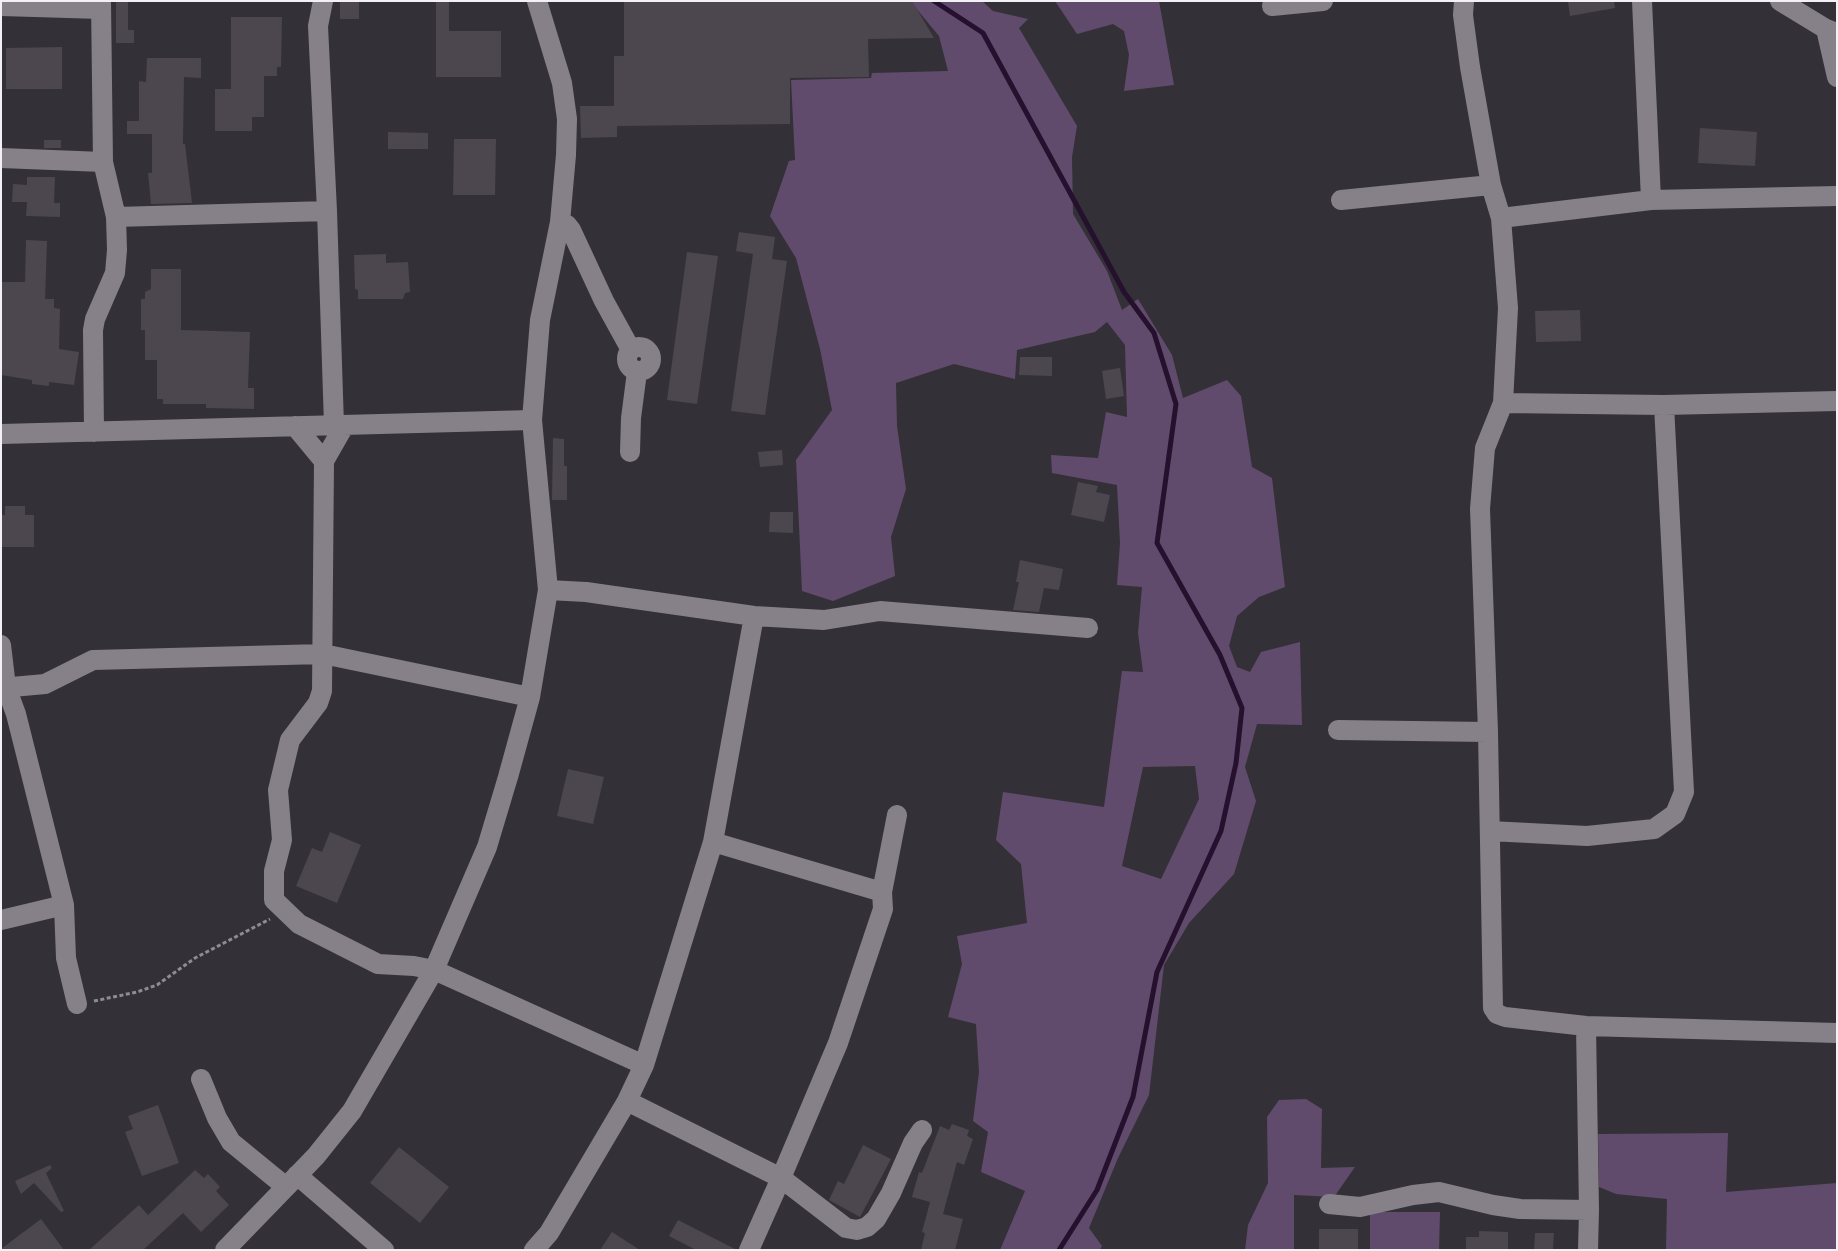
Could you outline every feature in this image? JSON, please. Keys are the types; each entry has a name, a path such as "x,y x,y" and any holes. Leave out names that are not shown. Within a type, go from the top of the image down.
{"street":[{"path":"323,1 318,26 339,426 324,461 322,691 318,703 290,740 278,790 282,840 274,871 274,900 299,924 378,964 414,966 434,970 644,1065"},
{"path":"224,1250 316,1156 352,1111 434,970 486,847 530,697 548,590 532,420 540,320 560,222 567,119 562,83 537,1"},
{"path":"1272,6 1323,1"},
{"path":"1464,1 1463,15 1470,68 1491,186 1502,218 1508,308 1503,403 1485,448 1480,508 1488,732 1493,1008 1497,1014 1505,1017 1586,1026 1837,1033"},
{"path":"1642,1 1651,200"},
{"path":"1780,1 1831,31 1837,77"},
{"path":"1,6 101,5 104,162 116,217 117,250 115,273 95,319 93,330 94,432"},
{"path":"1,158 104,162"},
{"path":"1341,200 1491,186"},
{"path":"1502,218 1651,200 1837,196"},
{"path":"116,217 328,211"},
{"path":"560,222 567,225 571,230 604,301 631,350 628,354 628,365 637,372 631,418 630,452"},
{"path":"1503,403 1664,405 1837,401"},
{"path":"1490,830 1587,836 1654,829 1675,814 1684,792 1664,405"},
{"path":"1,434 532,420"},
{"path":"295,426 324,461"},
{"path":"548,590 586,592 754,616 824,620 880,611 1088,628"},
{"path":"534,1250 549,1233 628,1102 644,1065 713,842 754,616"},
{"path":"1,645 4,688 16,714 64,905 66,958 76,1004"},
{"path":"4,688 45,684 93,660 323,654 530,697"},
{"path":"1338,730 1488,732"},
{"path":"749,1250 838,1043 883,909 882,892 897,815"},
{"path":"713,842 882,892"},
{"path":"1,920 64,905"},
{"path":"1586,1026 1588,1250"},
{"path":"202,1079 217,1118 231,1142 361,1228 384,1250"},
{"path":"628,1102 781,1178 846,1228 857,1230 867,1227 876,1219 891,1192 913,1143 922,1130"},
{"path":"1329,1204 1360,1207 1413,1195 1439,1192 1493,1205 1520,1209 1589,1210"}],"path":[{"path":"76,1004 114,998 157,985 195,958 285,910"}],"shaded area":[{"path":"910,1 982,1 993,11 1028,19 1019,28 1077,126 1072,157 1073,214 1107,271 1122,310 1138,299 1172,355 1183,398 1227,380 1241,396 1252,467 1272,478 1285,587 1259,597 1237,616 1229,646 1237,667 1250,672 1261,652 1300,642 1302,725 1257,724 1245,767 1256,801 1234,874 1189,923 1164,965 1149,1095 1118,1158 1089,1228 1102,1246 1100,1250 1000,1250 1025,1191 981,1172 988,1132 973,1121 979,1072 976,1024 948,1017 962,964 957,936 1027,923 1021,864 996,840 1003,792 1104,807 1122,671 1143,672 1138,633 1142,587 1117,585 1120,543 1117,485 1052,473 1051,455 1098,458 1106,412 1127,417 1125,345 1107,322 1095,332 1017,350 1015,379 954,364 896,383 897,426 906,489 891,537 895,576 833,601 802,591 796,460 832,410 820,349 796,258 770,216 789,161 795,160 791,80 871,78 872,73 948,71 939,36","holes":["1195,766 1199,799 1161,879 1122,866 1143,767"]},
{"path":"1055,1 1159,1 1174,85 1124,91 1129,55 1124,31 1113,24 1077,34"},
{"path":"1306,1099 1322,1109 1321,1168 1355,1167 1334,1197 1294,1195 1294,1250 1245,1250 1248,1225 1268,1183 1267,1117 1279,1100"},
{"path":"1728,1133 1726,1192 1837,1183 1837,1250 1666,1250 1667,1199 1616,1194 1599,1187 1598,1134"},
{"path":"1370,1212 1440,1212 1439,1250 1370,1250"}],"building":[{"path":"116,1 128,1 128,30 134,30 134,43 116,43"},
{"path":"340,1 359,1 359,19 340,19"},
{"path":"436,1 449,1 449,31 501,31 501,77 436,77"},
{"path":"624,1 912,1 934,38 868,39 869,77 790,78 790,124 617,126 617,137 581,138 580,106 614,106 614,56 624,56"},
{"path":"1568,1 1614,1 1615,8 1570,16"},
{"path":"231,17 282,17 281,67 277,67 277,76 264,76 264,117 252,117 252,131 215,131 215,89 231,89"},
{"path":"62,47 62,89 6,89 6,48"},
{"path":"147,58 201,58 201,78 184,77 183,144 185,144 192,203 151,204 148,173 152,173 152,134 127,134 127,121 139,121 139,81 146,82"},
{"path":"1700,128 1757,132 1755,166 1698,163"},
{"path":"388,132 428,133 428,149 388,149"},
{"path":"454,139 496,139 495,195 453,195"},
{"path":"44,140 61,140 61,148 44,148"},
{"path":"27,177 55,177 54,203 60,203 60,217 26,216 27,202 12,202 13,184 27,185"},
{"path":"739,232 775,237 772,259 787,261 765,415 731,411 753,254 736,251"},
{"path":"26,240 47,241 45,299 54,299 54,308 60,309 59,349 79,352 74,385 49,382 49,386 32,384 32,380 1,375 1,282 25,282"},
{"path":"687,252 718,256 697,404 667,400"},
{"path":"386,254 386,263 408,262 410,292 405,293 403,299 358,299 358,290 355,289 354,255"},
{"path":"151,269 181,269 181,330 250,332 248,388 254,388 254,409 206,408 206,404 163,404 163,399 157,399 157,360 145,360 145,330 141,330 141,299 145,299 145,292 151,289"},
{"path":"1580,310 1581,341 1536,342 1535,311"},
{"path":"1020,357 1052,357 1052,376 1019,375"},
{"path":"1120,368 1124,396 1106,399 1102,371"},
{"path":"553,438 564,439 564,466 567,466 567,500 552,500"},
{"path":"782,450 783,465 760,467 758,452"},
{"path":"1078,482 1098,486 1096,492 1110,495 1104,522 1071,515"},
{"path":"5,506 25,506 25,515 34,515 34,547 2,547 2,515 5,515"},
{"path":"770,512 793,512 793,533 769,532"},
{"path":"1020,560 1063,569 1059,590 1044,588 1039,612 1013,610 1019,582 1016,582"},
{"path":"568,769 604,777 593,824 557,816"},
{"path":"330,832 361,845 337,903 296,886 312,848 322,852"},
{"path":"158,1105 179,1163 142,1176 125,1132 133,1129 128,1116"},
{"path":"952,1124 969,1130 967,1136 973,1139 964,1165 957,1162 943,1214 963,1219 955,1250 921,1250 925,1233 922,1232 930,1202 912,1197 919,1172 922,1173 940,1126 949,1130"},
{"path":"863,1145 891,1159 860,1217 829,1200 838,1181 844,1184"},
{"path":"399,1147 449,1187 420,1223 370,1183"},
{"path":"50,1165 52,1168 46,1173 64,1211 61,1212 34,1183 21,1194 15,1181"},
{"path":"195,1170 204,1178 208,1174 220,1187 216,1191 229,1205 201,1232 183,1213 143,1250 89,1250 139,1205 148,1215"},
{"path":"41,1219 64,1250 1,1250 1,1249"},
{"path":"678,1220 737,1250 696,1250 669,1236"},
{"path":"1319,1229 1358,1229 1358,1250 1319,1250"},
{"path":"1479,1231 1508,1232 1508,1250 1466,1250 1466,1237 1479,1237"},
{"path":"612,1232 640,1250 600,1250"},
{"path":"1535,1233 1554,1233 1553,1250 1534,1250"}],"waterway":[{"path":"934,1 983,33 1124,292 1154,333 1176,404 1157,543 1220,655 1242,708 1236,763 1221,831 1157,972 1133,1097 1097,1190 1059,1250"}]}
